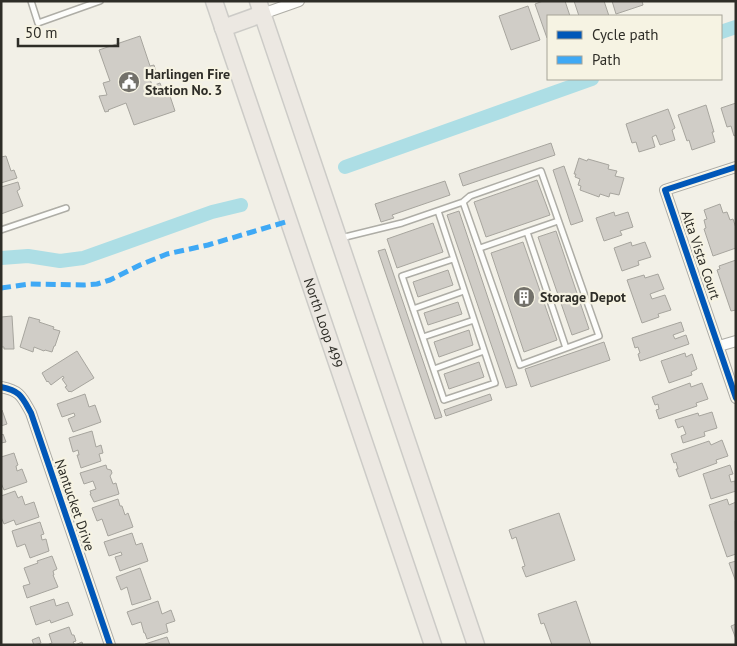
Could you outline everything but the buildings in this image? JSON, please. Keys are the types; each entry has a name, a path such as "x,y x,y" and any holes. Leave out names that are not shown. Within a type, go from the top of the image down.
{"main road":[{"name":"North Loop 499","path":"214,1 433,645"},
{"path":"223,28 260,7 476,645"}],"street":[{"path":"260,7 299,1"},
{"name":"Alta Vista Court","path":"736,167 666,190 736,398"},
{"path":"718,346 736,340"},
{"name":"Nantucket Drive","path":"1,387 12,389 21,395 31,414 110,645"}],"lane":[{"path":"31,1 38,23 100,1"},
{"path":"338,238 402,223 438,211 463,202 470,196 541,170 599,336 520,364 463,202"},
{"path":"1,230 66,208"},
{"path":"438,211 495,383 444,400 402,276 453,258"},
{"path":"480,248 558,221"},
{"path":"527,232 566,348"},
{"path":"413,309 464,291"},
{"path":"423,337 474,320"},
{"path":"434,369 484,351"}],"waterway":[{"path":"722,32 736,27"},
{"path":"345,167 589,80"},
{"path":"1,258 28,256 60,261 83,258 212,212 241,205"}],"marked path":[{"path":"1,288 30,284 97,284 167,254 208,245 289,221"}],"cycle path":[{"path":"736,167 665,190 736,398"},
{"path":"1,387 17,393 31,413 110,645"}],"place":[{"name":"Harlingen Fire Station No. 3","path":"129,82"},
{"name":"Storage Depot","path":"524,297"}]}
